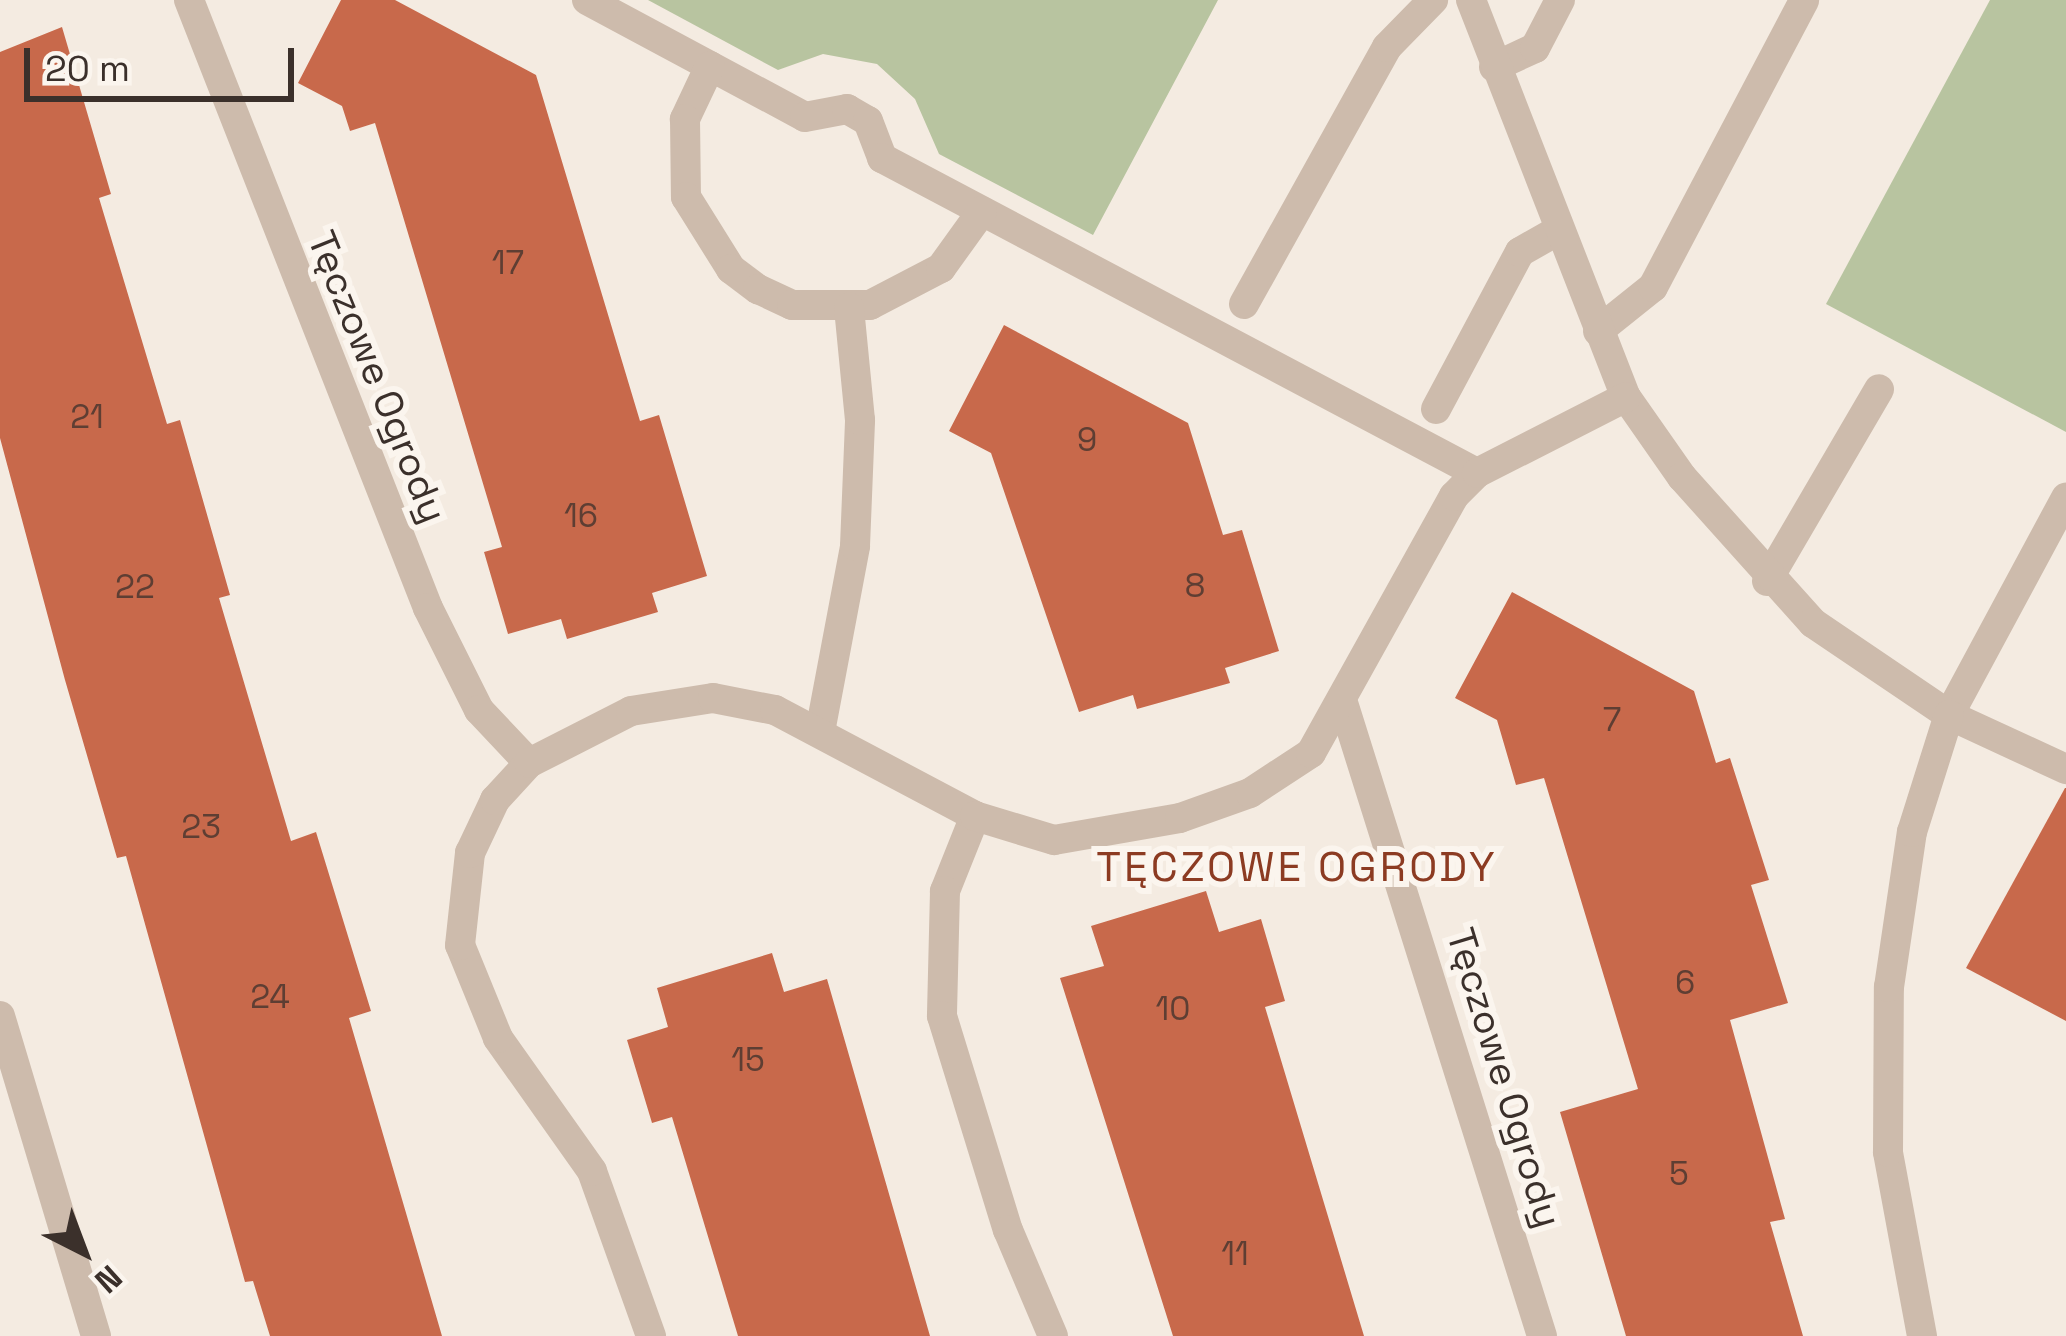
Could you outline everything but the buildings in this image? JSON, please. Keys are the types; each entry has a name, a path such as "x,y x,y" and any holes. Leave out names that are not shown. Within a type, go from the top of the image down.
{"street":[{"name":"Tęczowe Ogrody","path":"189,0 428,608 479,710 529,763"},
{"path":"587,0 805,117 847,110 868,121 882,158 1477,473"},
{"path":"1244,304 1387,47 1433,0"},
{"path":"1471,0 1493,67 1626,398 1767,581 1949,716 2066,769"},
{"path":"1493,67 1535,48 1560,0"},
{"path":"1598,331 1653,286 1804,0"},
{"path":"710,66 686,119 680,165 700,228 758,289 792,304 849,308 941,268 982,211"},
{"path":"1436,409 1520,252 1557,231"},
{"path":"820,732 855,546 860,420 849,308"},
{"path":"1767,581 1879,389"},
{"path":"651,1336 592,1171 498,1038 460,944 470,853 495,800 529,763 631,712 713,698 775,710 975,816 1054,840 1180,818 1250,793 1311,753 1344,706 1454,496 1477,473 1626,398"},
{"path":"1922,1336 1888,1152 1889,987 1912,832 1949,716 2066,498"},
{"name":"Tęczowe Ogrody","path":"1344,706 1542,1336"},
{"path":"975,816 945,891 936,950 942,1016 1008,1230 1053,1336"},
{"path":"0,1016 96,1336"}],"green space":[{"path":"648,0 1218,0 1093,235 939,154 915,99 877,64 823,54 778,70"},
{"path":"1990,0 2066,0 2066,432 1826,304"}],"district":[{"name":"TĘCZOWE OGRODY","path":"1297,867"}]}
